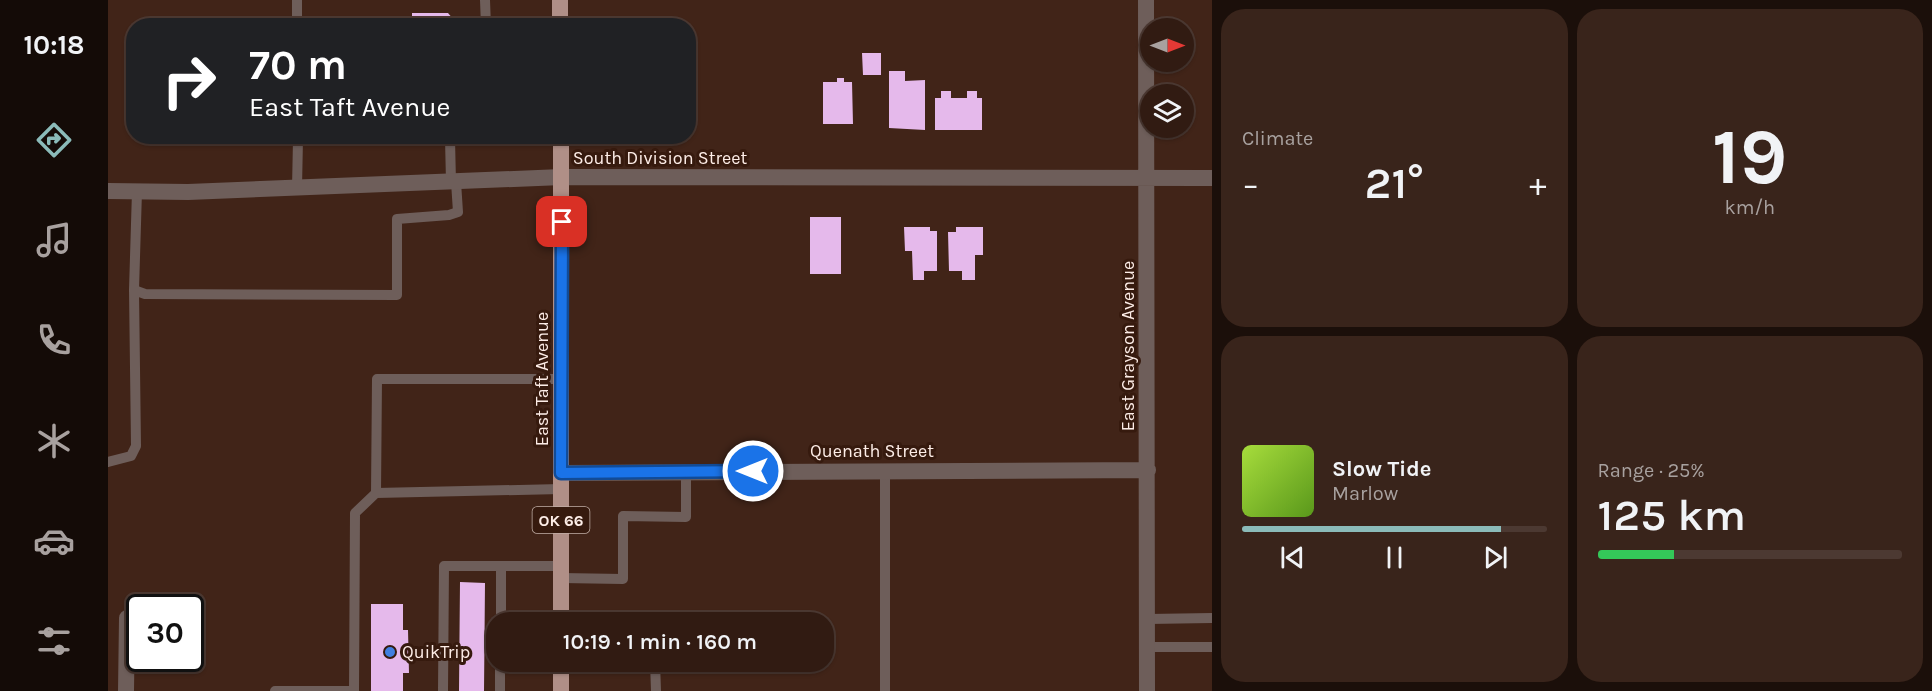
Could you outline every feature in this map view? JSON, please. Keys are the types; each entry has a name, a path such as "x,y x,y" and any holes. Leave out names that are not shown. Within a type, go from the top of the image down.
{"main road":[{"path":"560,0 560,18"},
{"name":"East Taft Avenue","path":"561,144 561,612"},
{"path":"561,672 561,691"}],"street":[{"name":"East Grayson Avenue","path":"1146,0 1147,691"},
{"name":"South Division Street","path":"108,191 188,192 562,177 1147,176 1212,178"},
{"name":"Quenath Street","path":"561,481 686,471 1148,470"},
{"path":"126,691 127,672"}],"lane":[{"path":"297,0 297,18"},
{"path":"485,0 486,18"},
{"path":"297,188 298,144"},
{"path":"134,290 145,294 397,295 397,219 449,215 458,212 450,144"},
{"path":"108,462 131,456 136,446 134,290 137,191"},
{"path":"376,493 377,379 561,379"},
{"path":"443,691 444,566 501,566 623,579 623,516 686,517 686,471"},
{"path":"885,471 885,691"},
{"path":"275,691 354,691 355,513 376,493 561,481"},
{"path":"501,566 501,612"},
{"path":"1148,619 1212,618"},
{"path":"1147,647 1212,647"},
{"path":"500,672 500,691"},
{"path":"655,672 656,691"}],"building":[{"path":"412,13 448,13 452,18 412,18"},
{"path":"862,53 881,53 881,75 863,75"},
{"path":"889,71 905,71 905,81 925,80 925,130 889,128"},
{"path":"837,78 844,78 844,82 852,82 853,124 823,124 823,82 837,82"},
{"path":"941,91 951,91 951,98 967,98 967,91 977,91 977,98 982,98 982,130 935,130 935,98 941,98"},
{"path":"810,217 841,217 841,274 810,274"},
{"path":"904,227 930,227 930,231 937,231 937,271 924,271 924,280 913,280 912,251 905,251"},
{"path":"956,227 983,227 983,255 975,255 975,280 962,280 962,271 949,271 948,232 956,232"},
{"name":"QuikTrip","path":"460,582 485,583 484,691 459,691"},
{"name":"QuikTrip","path":"371,604 403,604 403,630 408,630 409,673 403,673 403,691 371,691"}],"place":[{"name":"QuikTrip","path":"390,652"}],"route":[{"path":"562,222 561,473 753,471"}]}
